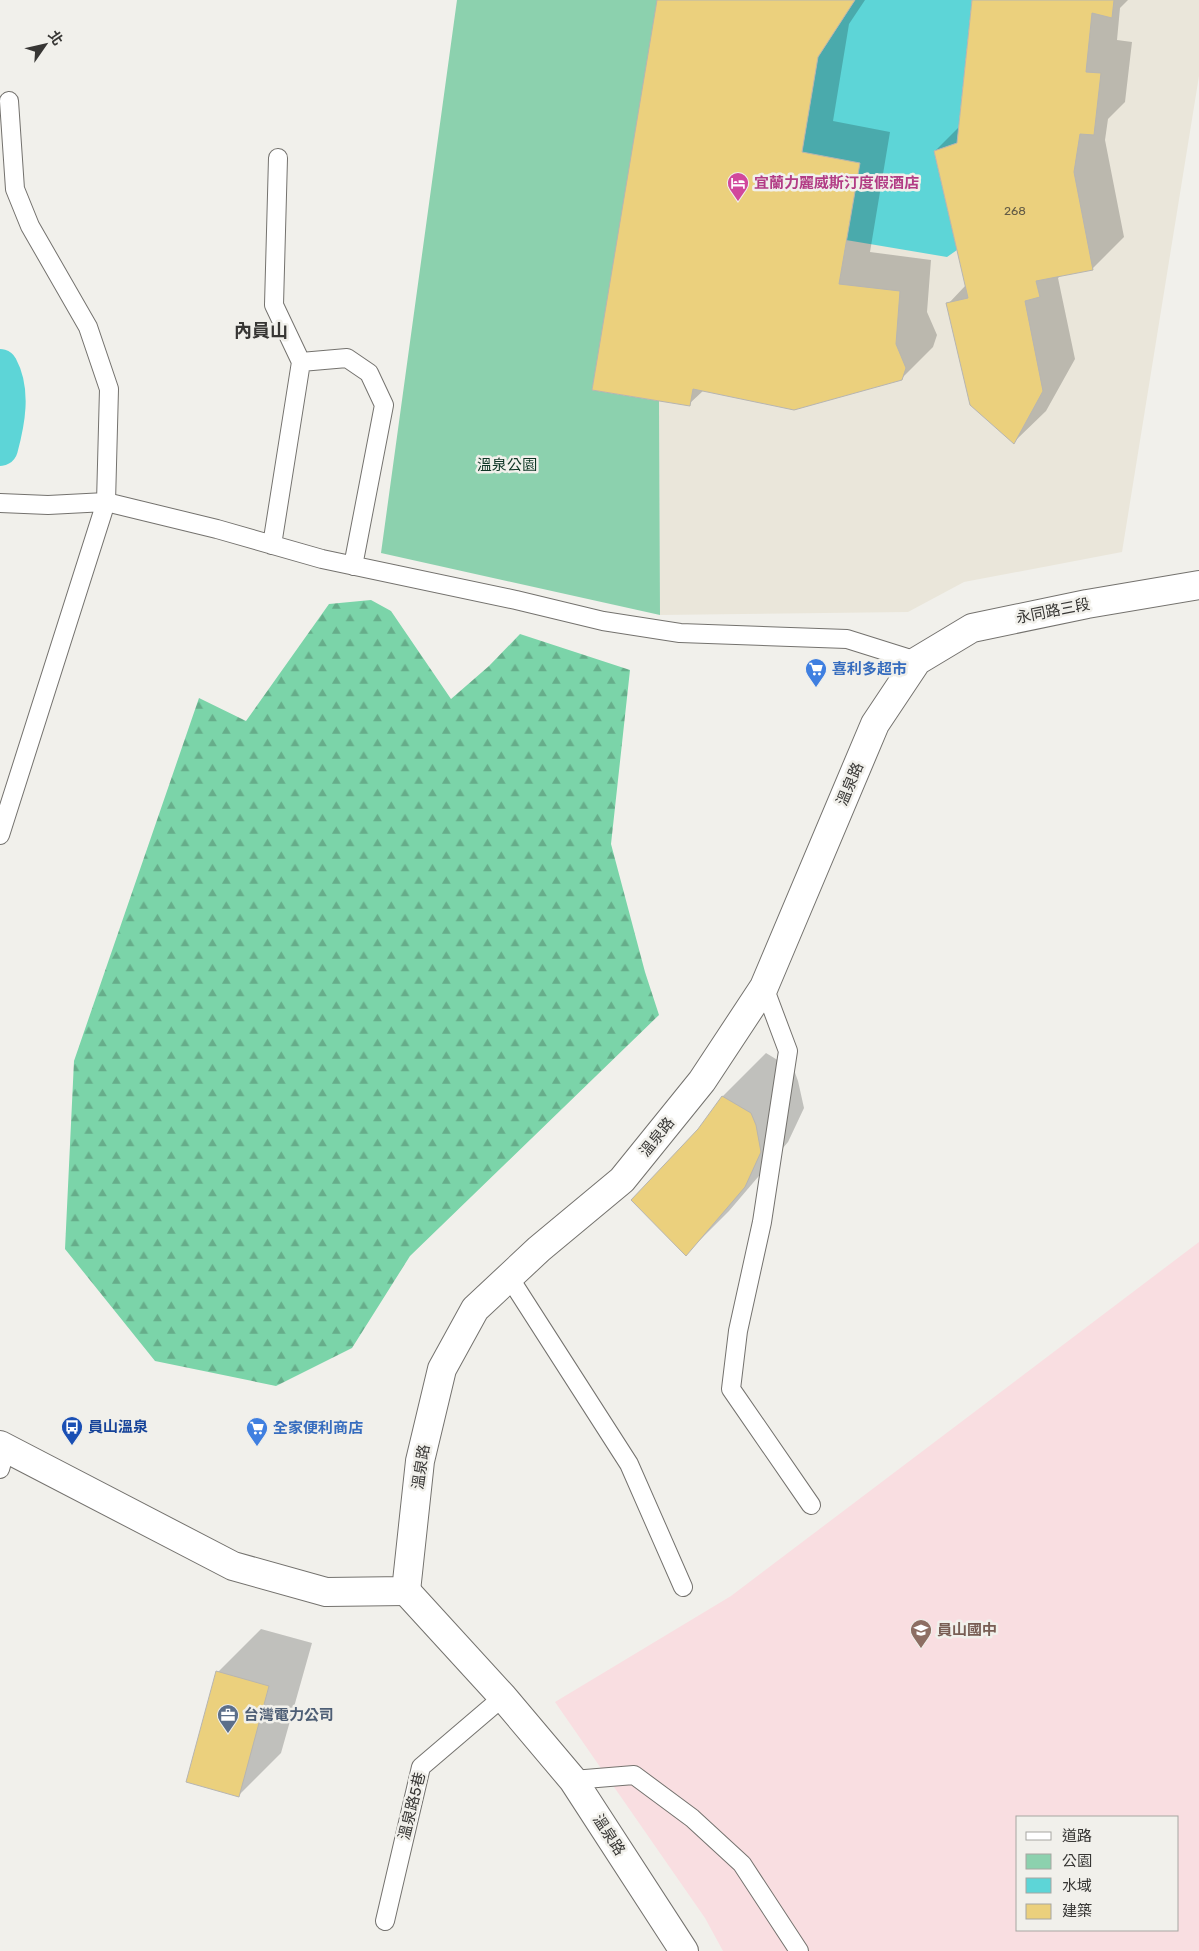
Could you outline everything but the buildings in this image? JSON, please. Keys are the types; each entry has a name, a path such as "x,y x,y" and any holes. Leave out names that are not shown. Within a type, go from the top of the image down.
{"main road":[{"name":"永同路三段","path":"917,661 972,628 1087,604 1199,586"},
{"name":"溫泉路","path":"684,1951 573,1780 503,1697 406,1591 420,1461 442,1369 475,1309 509,1277 622,1180 702,1081 764,987 874,724 917,661"},
{"path":"2,1454 233,1566 326,1592 406,1591"}],"lane":[{"path":"0,835 106,502 109,389 88,327 30,226 15,189 10,101"},
{"path":"272,545 301,362 274,305 278,158"},
{"path":"301,362 347,358 369,373 384,405 353,566"},
{"path":"0,503 48,505 106,502 353,566 516,600 603,621 680,633 847,639 917,661"},
{"path":"764,987 788,1051 762,1222 738,1331 731,1390 811,1505"},
{"path":"509,1277 629,1464 683,1587"},
{"name":"溫泉路5巷","path":"385,1921 421,1767 503,1697"},
{"path":"573,1780 634,1775 692,1818 742,1864 798,1951"}],"shaded area":[{"name":"宜蘭力麗威斯汀度假酒店","path":"657,0 1199,0 1199,76 1122,552 964,582 908,612 660,615 659,401 592,390"},
{"name":"員山國中","path":"1199,1242 1199,1951 723,1951 705,1918 555,1702 731,1596"}],"green space":[{"name":"溫泉公園","path":"457,0 670,0 592,390 659,401 660,615 381,553"},
{"path":"371,600 391,611 451,699 489,666 520,634 630,670 611,844 645,972 659,1015 410,1256 352,1348 276,1386 155,1361 65,1249 74,1061 199,698 246,721 329,604"}],"water":[{"path":"855,0 972,0 957,143 934,151 957,250 947,257 846,240 802,152 818,57"}],"waterway":[{"path":"0,367 8,396 7,417 0,448"}],"place":[{"name":"宜蘭力麗威斯汀度假酒店","path":"738,202"},
{"name":"喜利多超市","path":"816,688"},
{"name":"員山溫泉","path":"72,1446"},
{"name":"全家便利商店","path":"257,1447"},
{"name":"員山國中","path":"921,1649"},
{"name":"台灣電力公司","path":"228,1734"}],"district":[{"name":"內員山","path":"261,331"}]}
